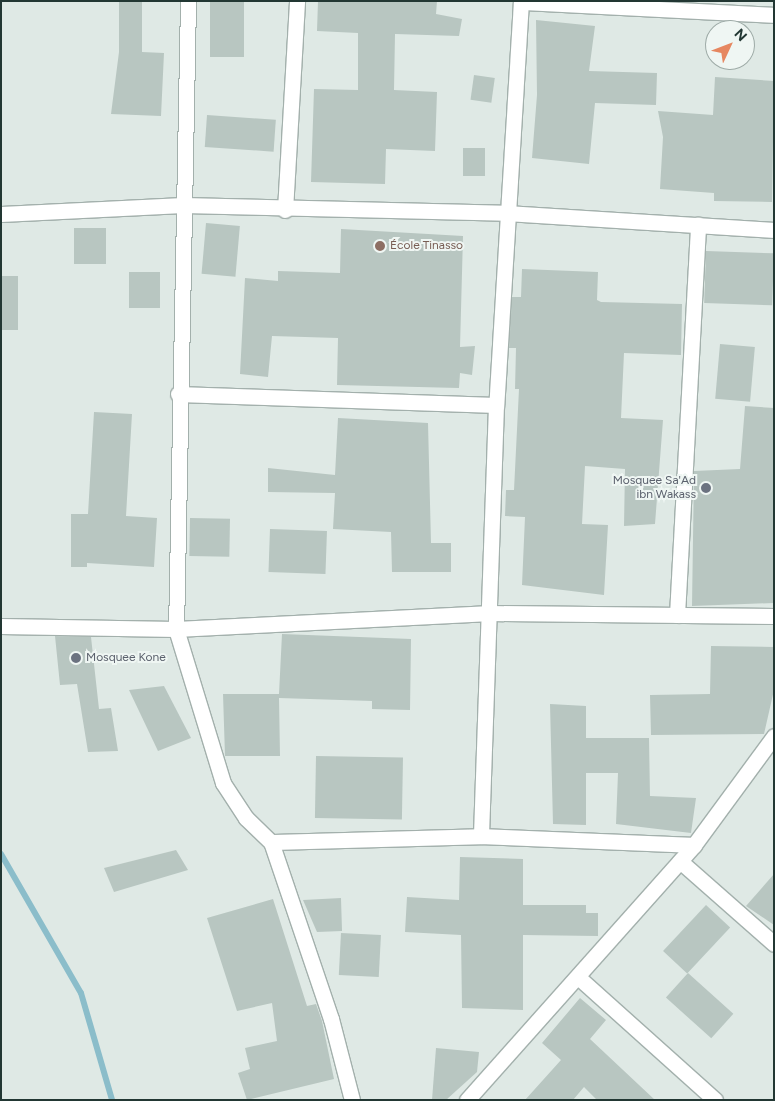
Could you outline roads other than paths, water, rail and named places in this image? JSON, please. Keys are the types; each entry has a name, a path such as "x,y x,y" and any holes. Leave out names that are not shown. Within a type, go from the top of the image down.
{"street":[{"path":"188,1 178,394 176,629 223,783 246,818 271,842 331,1019 352,1100"},
{"path":"285,210 297,1"},
{"path":"482,836 491,613 496,405 506,213 521,2 709,6 774,15"},
{"path":"1,214 183,205 285,210 506,213 774,230"},
{"path":"677,616 698,225"},
{"path":"178,394 496,405"},
{"path":"1,626 176,629 491,613 774,616"},
{"path":"467,1100 694,845 771,745"},
{"path":"271,842 482,836 694,845"},
{"path":"680,861 774,944"},
{"path":"578,977 715,1100"}],"waterway":[{"path":"1,854 81,993 112,1100"}],"place":[{"name":"École Tinasso","path":"380,246"},
{"name":"Mosquee Sa'Ad ibn Wakass","path":"706,488"},
{"name":"Mosquee Kone","path":"76,658"}]}
